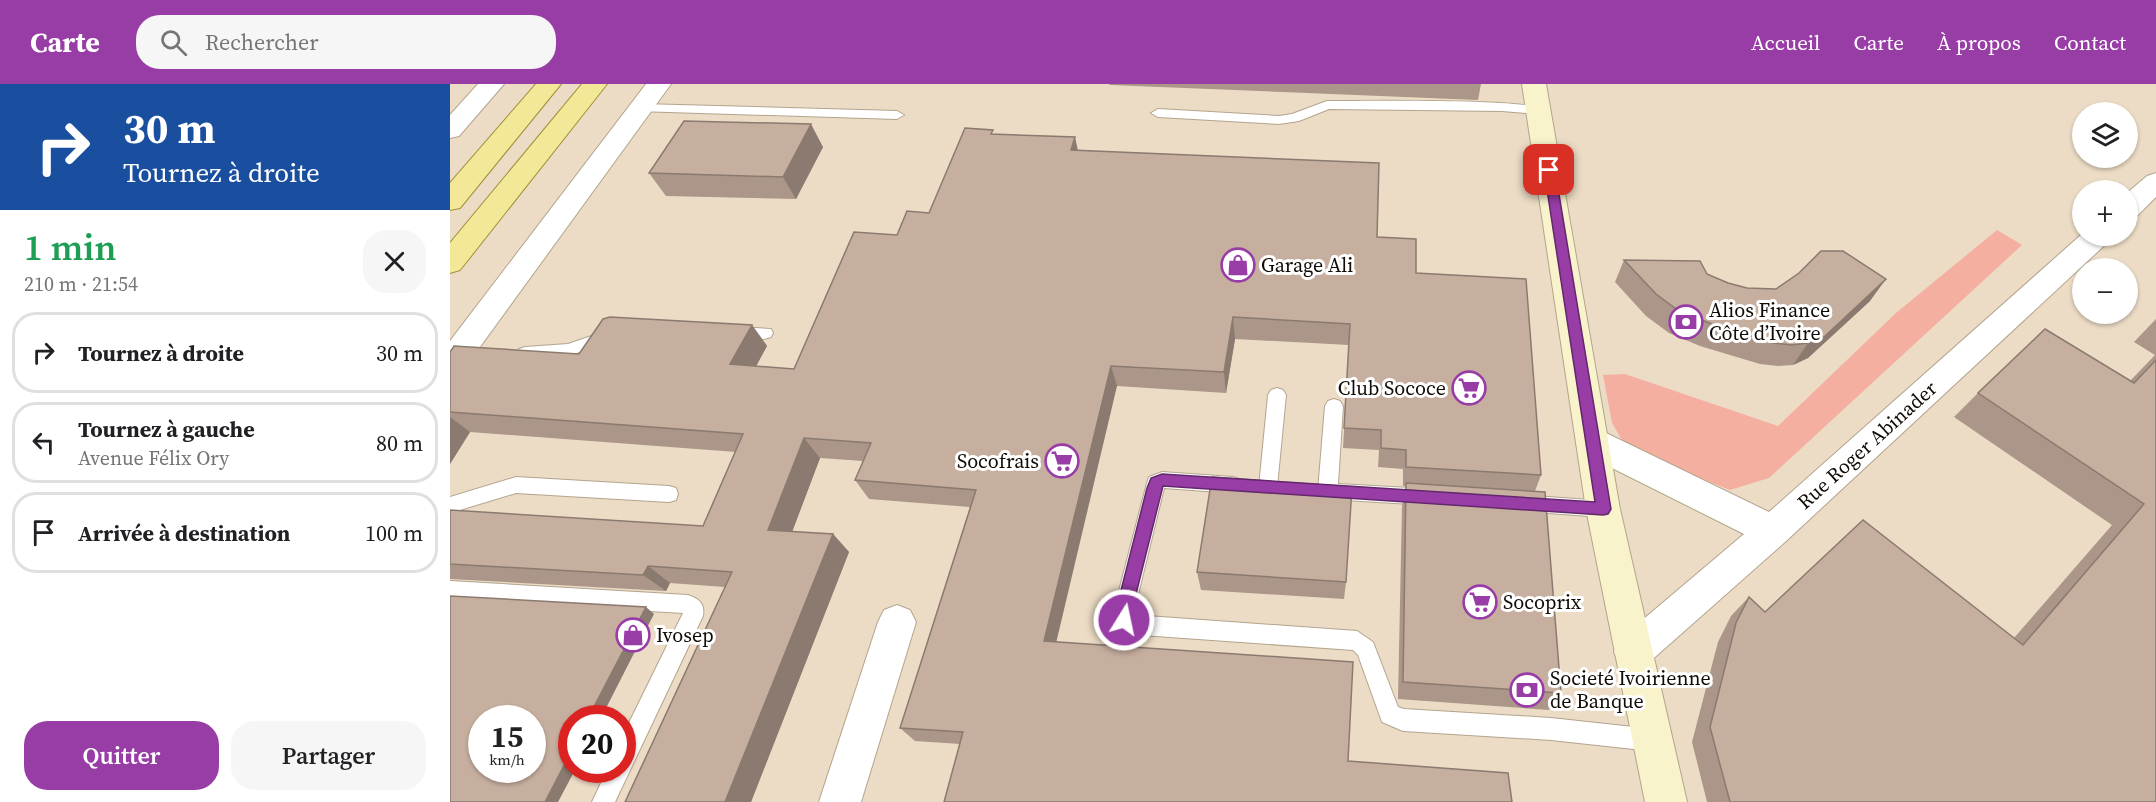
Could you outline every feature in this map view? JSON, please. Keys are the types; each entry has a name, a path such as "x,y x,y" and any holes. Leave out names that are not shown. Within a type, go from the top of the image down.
{"main road":[{"path":"450,201 549,84"},
{"path":"450,263 595,84"}],"street":[{"path":"450,130 492,84"},
{"path":"459,362 659,84"},
{"path":"1536,97 1603,509 1666,802"},
{"path":"2138,198 2156,182"},
{"name":"Rue Roger Abinader","path":"1633,652 1773,531 2086,246"},
{"path":"1592,442 1773,531"},
{"path":"840,802 897,622"}],"lane":[{"path":"1158,113 1279,120 1294,118 1327,105 1502,107 1536,97"},
{"path":"642,108 897,115"},
{"path":"510,356 568,350 629,330"},
{"path":"720,332 765,333"},
{"path":"1277,395 1298,489"},
{"path":"1298,489 1334,406"},
{"path":"1443,498 1162,480 1156,483 1123,614 1124,620 1127,624 1357,641 1366,649 1390,714 1396,718 1652,740"},
{"path":"450,505 516,485 669,494"},
{"path":"1500,502 1603,509"},
{"path":"450,590 688,604 694,608 693,616 636,733"},
{"path":"603,802 612,783"}],"shaded area":[{"path":"1997,230 2022,245 1769,478 1730,490 1627,449 1612,423 1603,375 1625,374 1778,426 1896,313"}],"building":[{"path":"684,121 811,124 783,177 649,173"},
{"path":"965,128 993,130 991,134 1075,137 1071,150 1379,163 1377,237 1416,239 1416,273 1526,279 1541,475 1406,467 1406,450 1381,448 1381,430 1344,428 1350,324 1233,317 1224,372 1111,366 1044,641 1353,662 1348,761 1508,773 1512,802 944,802 963,732 900,728 976,490 855,480 871,443 804,438 768,530 833,534 725,802 625,802 634,783 636,783 636,778 732,572 648,566 643,575 450,564 450,510 703,526 743,434 450,412 450,352 454,346 579,354 603,319 610,317 752,325 730,364 794,369 854,232 897,235 907,211 929,213"},
{"path":"1821,251 1843,251 1886,279 1824,337 1808,343 1792,345 1774,343 1679,311 1656,294 1624,260 1700,261 1707,274 1728,283 1747,288 1776,289 1799,273"},
{"path":"2045,329 2134,383 2156,360 2156,802 1730,802 1710,727 1736,623 1749,597 1765,612 1863,520 2023,645 2144,504 1978,393"},
{"path":"1212,477 1352,487 1346,582 1197,572"},
{"path":"1406,483 1545,492 1561,693 1403,682"},
{"path":"450,596 646,607 595,705 558,705 558,777 545,802 450,802"}],"place":[{"name":"Garage Ali","path":"1238,265"},
{"name":"Alios Finance Côte d’Ivoire","path":"1686,322"},
{"name":"Club Sococe","path":"1469,388"},
{"name":"Socofrais","path":"1062,461"},
{"name":"Socoprix","path":"1480,602"},
{"name":"Ivosep","path":"633,635"},
{"name":"Societé Ivoirienne de Banque","path":"1527,690"}],"route":[{"path":"1124,620 1123,614 1154,488 1156,483 1162,480 1603,509 1549,170"}]}
